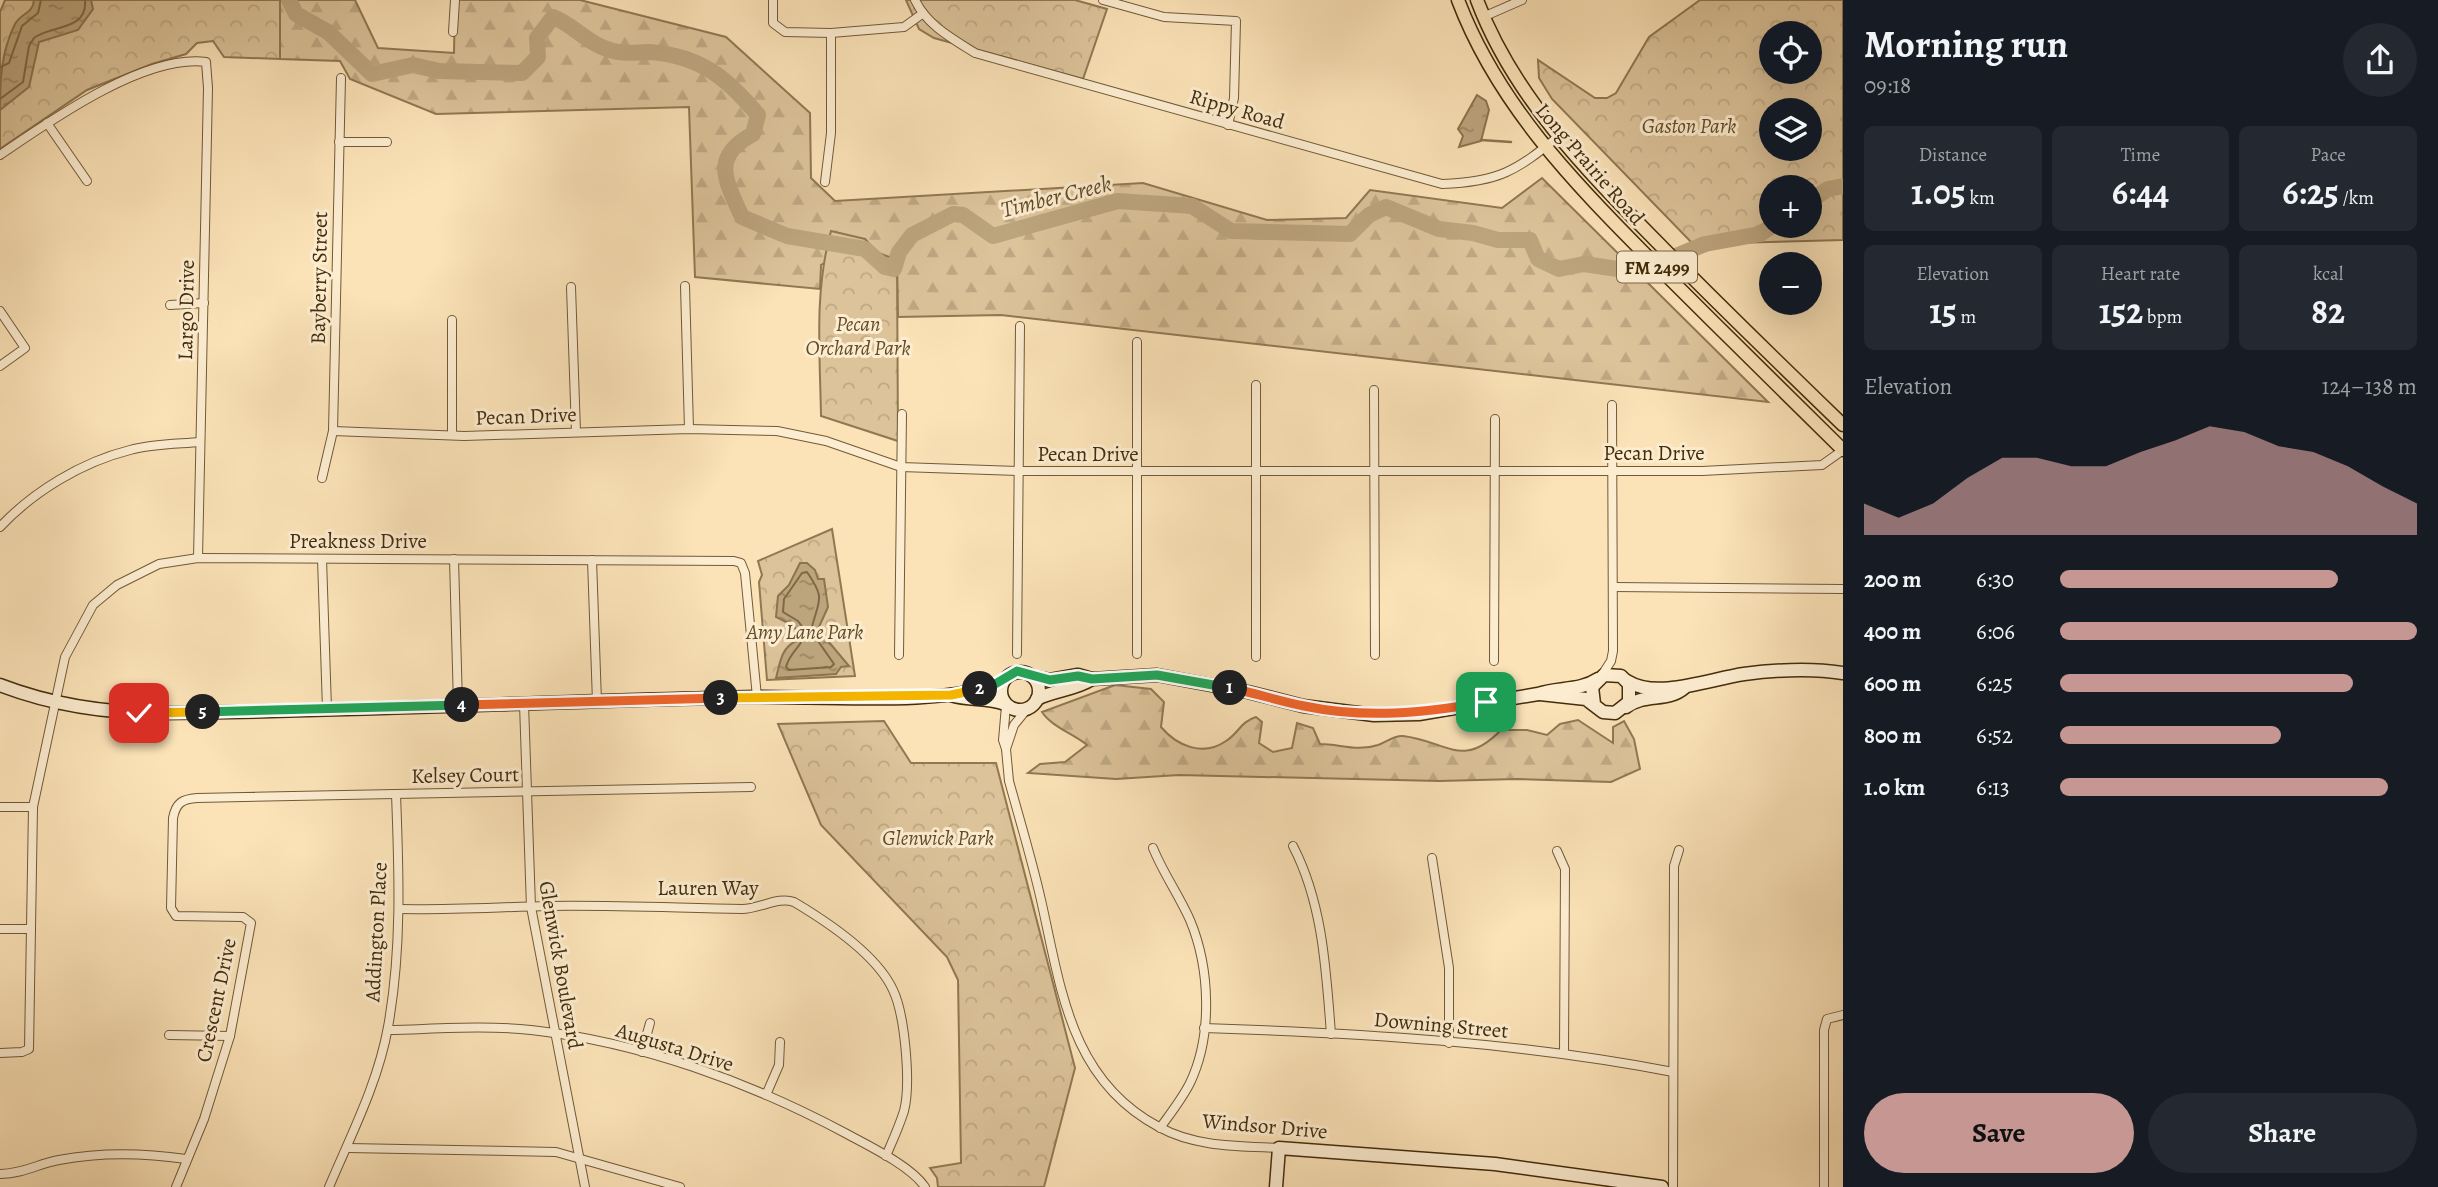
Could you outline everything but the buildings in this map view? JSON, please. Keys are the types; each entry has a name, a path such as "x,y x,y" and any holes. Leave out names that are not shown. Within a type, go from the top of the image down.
{"main road":[{"name":"Long Prairie Road","path":"1458,0 1471,35 1506,96 1545,146 1600,210 1843,450"},
{"name":"Long Prairie Road","path":"1477,0 1483,17 1520,86 1613,199 1843,425"}],"street":[{"path":"453,32 454,0"},
{"path":"773,0 773,23 785,32 831,33 904,27 922,14"},
{"name":"Rippy Road","path":"915,0 922,14 947,35 975,52 1442,184 1471,183 1521,167 1559,136"},
{"path":"1103,0 1164,17 1236,21 1234,98 1227,125"},
{"path":"1483,17 1522,0"},
{"path":"825,182 831,133 831,33"},
{"name":"Largo Drive","path":"47,123 99,91 173,64 191,60 206,62 208,88 198,558"},
{"name":"Bayberry Street","path":"323,478 333,432 341,78"},
{"path":"0,155 47,123 88,181"},
{"path":"339,142 387,142"},
{"path":"685,286 688,429"},
{"path":"571,287 576,432"},
{"path":"170,305 204,303"},
{"path":"0,311 25,348 0,366"},
{"path":"452,320 452,435"},
{"path":"1017,654 1020,326"},
{"path":"1137,342 1137,654"},
{"path":"1256,385 1256,657"},
{"path":"1374,390 1375,655"},
{"path":"1594,704 1591,692 1598,678 1606,670 1613,651 1612,405"},
{"path":"899,655 902,414"},
{"path":"1494,419 1494,661"},
{"name":"Pecan Drive","path":"333,432 452,435 688,429 786,432 826,441 901,467 1018,471 1613,471 1794,468 1822,465 1843,450"},
{"path":"0,527 33,498 97,460 132,449 201,442"},
{"name":"Preakness Drive","path":"0,1053 29,1049 33,807 53,702 65,657 93,605 117,585 139,572 159,564 198,558 726,560 741,563 745,573 757,697"},
{"path":"323,559 327,709"},
{"path":"454,559 458,705"},
{"path":"592,560 597,702"},
{"path":"1613,587 1843,589"},
{"path":"1613,651 1631,696 1626,707"},
{"path":"0,685 53,702 93,710 139,713 757,697 951,695 990,687 1017,671 1050,680 1078,676 1092,679 1157,675 1248,692 1304,706 1374,715 1419,714 1538,694 1556,688 1583,687 1610,674 1646,688 1684,688 1746,674 1843,673"},
{"path":"1033,677 1039,690 1037,699"},
{"path":"1006,749 1014,725 1037,699 1053,691 1080,686 1092,679"},
{"path":"1003,681 1000,690 1006,705"},
{"path":"1538,694 1586,699 1609,713 1642,698 1676,695 1684,688"},
{"path":"951,695 967,701 994,699 1006,705 1027,709"},
{"name":"Glenwick Boulevard","path":"524,704 531,907 585,1187"},
{"name":"Windsor Drive","path":"1006,705 1003,740 1009,781 1069,1020 1091,1066 1120,1099 1160,1128 1206,1143 1495,1164 1662,1187"},
{"name":"Kelsey Court","path":"180,802 197,798 751,787"},
{"name":"Addington Place","path":"329,1187 348,1148 388,1030 397,960 399,909 396,794"},
{"name":"Crescent Drive","path":"176,1187 204,1119 230,1036 251,923 243,917 176,916 171,908 173,818 175,806 180,802"},
{"path":"0,807 33,807"},
{"path":"1293,846 1301,862 1323,938 1331,1034"},
{"path":"1153,848 1191,922 1201,958 1206,1006 1190,1083 1160,1128"},
{"path":"1673,1187 1674,866 1679,850"},
{"path":"1557,851 1565,869 1564,1053"},
{"path":"1432,858 1449,968 1449,1043"},
{"name":"Lauren Way","path":"399,909 757,909 785,899 840,932 888,982 904,1024 904,1110 886,1156"},
{"path":"0,929 31,929"},
{"path":"1824,1187 1824,1030 1826,1019 1843,1015"},
{"path":"642,1052 650,1023"},
{"name":"Augusta Drive","path":"388,1030 472,1028 554,1033 642,1052 766,1095 832,1126 886,1156 920,1180 925,1187"},
{"name":"Downing Street","path":"1203,1028 1331,1034 1564,1053 1673,1072"},
{"path":"169,1035 230,1036"},
{"path":"766,1095 779,1065 780,1042"},
{"path":"348,1148 473,1148 580,1156 680,1187"},
{"path":"1276,1187 1279,1149"},
{"path":"0,1174 31,1171 55,1160 86,1157 133,1154 186,1159"}],"green space":[{"path":"5,0 280,0 280,59 224,57 213,41 197,43 186,54 152,64 87,90 0,149 0,12"},
{"path":"280,0 355,0 378,48 454,53 455,0 580,0 726,37 810,113 811,178 835,201 1143,183 1267,220 1346,218 1370,190 1502,208 1542,178 1768,402 1001,315 898,317 897,261 876,252 865,239 821,265 820,289 695,277 689,107 436,114 350,79 340,61 280,59"},
{"path":"906,0 1075,0 1107,9 1083,79 934,38 919,29"},
{"name":"Gaston Park","path":"1700,0 1843,0 1843,240 1693,244 1552,99 1539,78 1538,60 1595,98 1607,98 1616,93 1649,37"},
{"name":"Pecan Orchard Park","path":"831,231 865,239 876,252 897,260 898,441 821,416 820,300"},
{"name":"Amy Lane Park","path":"832,529 855,676 767,680 759,582 762,575 758,561"},
{"path":"1115,685 1151,689 1164,702 1161,727 1183,744 1200,749 1217,746 1226,741 1246,722 1256,717 1262,722 1259,743 1273,752 1292,748 1297,723 1313,728 1320,744 1363,748 1403,736 1464,751 1475,749 1501,730 1527,730 1547,735 1560,724 1578,720 1613,743 1613,727 1624,721 1634,739 1640,769 1611,782 1179,775 1116,779 1028,773 1040,764 1065,762 1087,745 1057,726 1042,712"},
{"name":"Glenwick Park","path":"884,721 911,763 996,763 1075,1068 1044,1187 938,1187 937,1178 930,1168 961,1163 958,980 947,957 821,825 778,724"}],"water":[{"path":"34,0 91,0 93,9 78,30 39,42 29,87 0,110 1,77 7,45 15,24 29,11"},
{"path":"1477,95 1486,101 1489,110 1481,141 1459,147 1463,136 1458,129"},
{"path":"800,563 807,563 815,570 818,579 824,579 828,607 818,629 849,666 841,667 836,674 776,678 784,652 796,641 798,634 794,626 776,617 778,596 789,585"}],"waterway":[{"name":"Timber Creek","path":"289,0 296,14 328,32 372,74 413,65 439,71 522,73 538,57 537,38 553,17 590,41 608,49 622,53 668,54 698,64 724,80 758,115 753,134 740,143 726,161 727,181 742,217 787,236 865,249 885,267 894,269 899,252 912,235 953,214 963,215 993,236 1118,201 1192,206 1231,231 1350,234 1369,215 1386,207 1439,229 1473,233 1498,240 1530,240 1538,259 1559,269 1584,264 1638,272 1705,244 1759,234"},
{"path":"1481,140 1511,142"},
{"name":"Timber Creek","path":"1822,193 1843,186"}],"route":[{"path":"139,713 757,697 951,695 990,687 1017,671 1050,680 1078,676 1092,679 1157,675 1197,681 1304,706 1374,715 1419,714 1486,702"}]}
